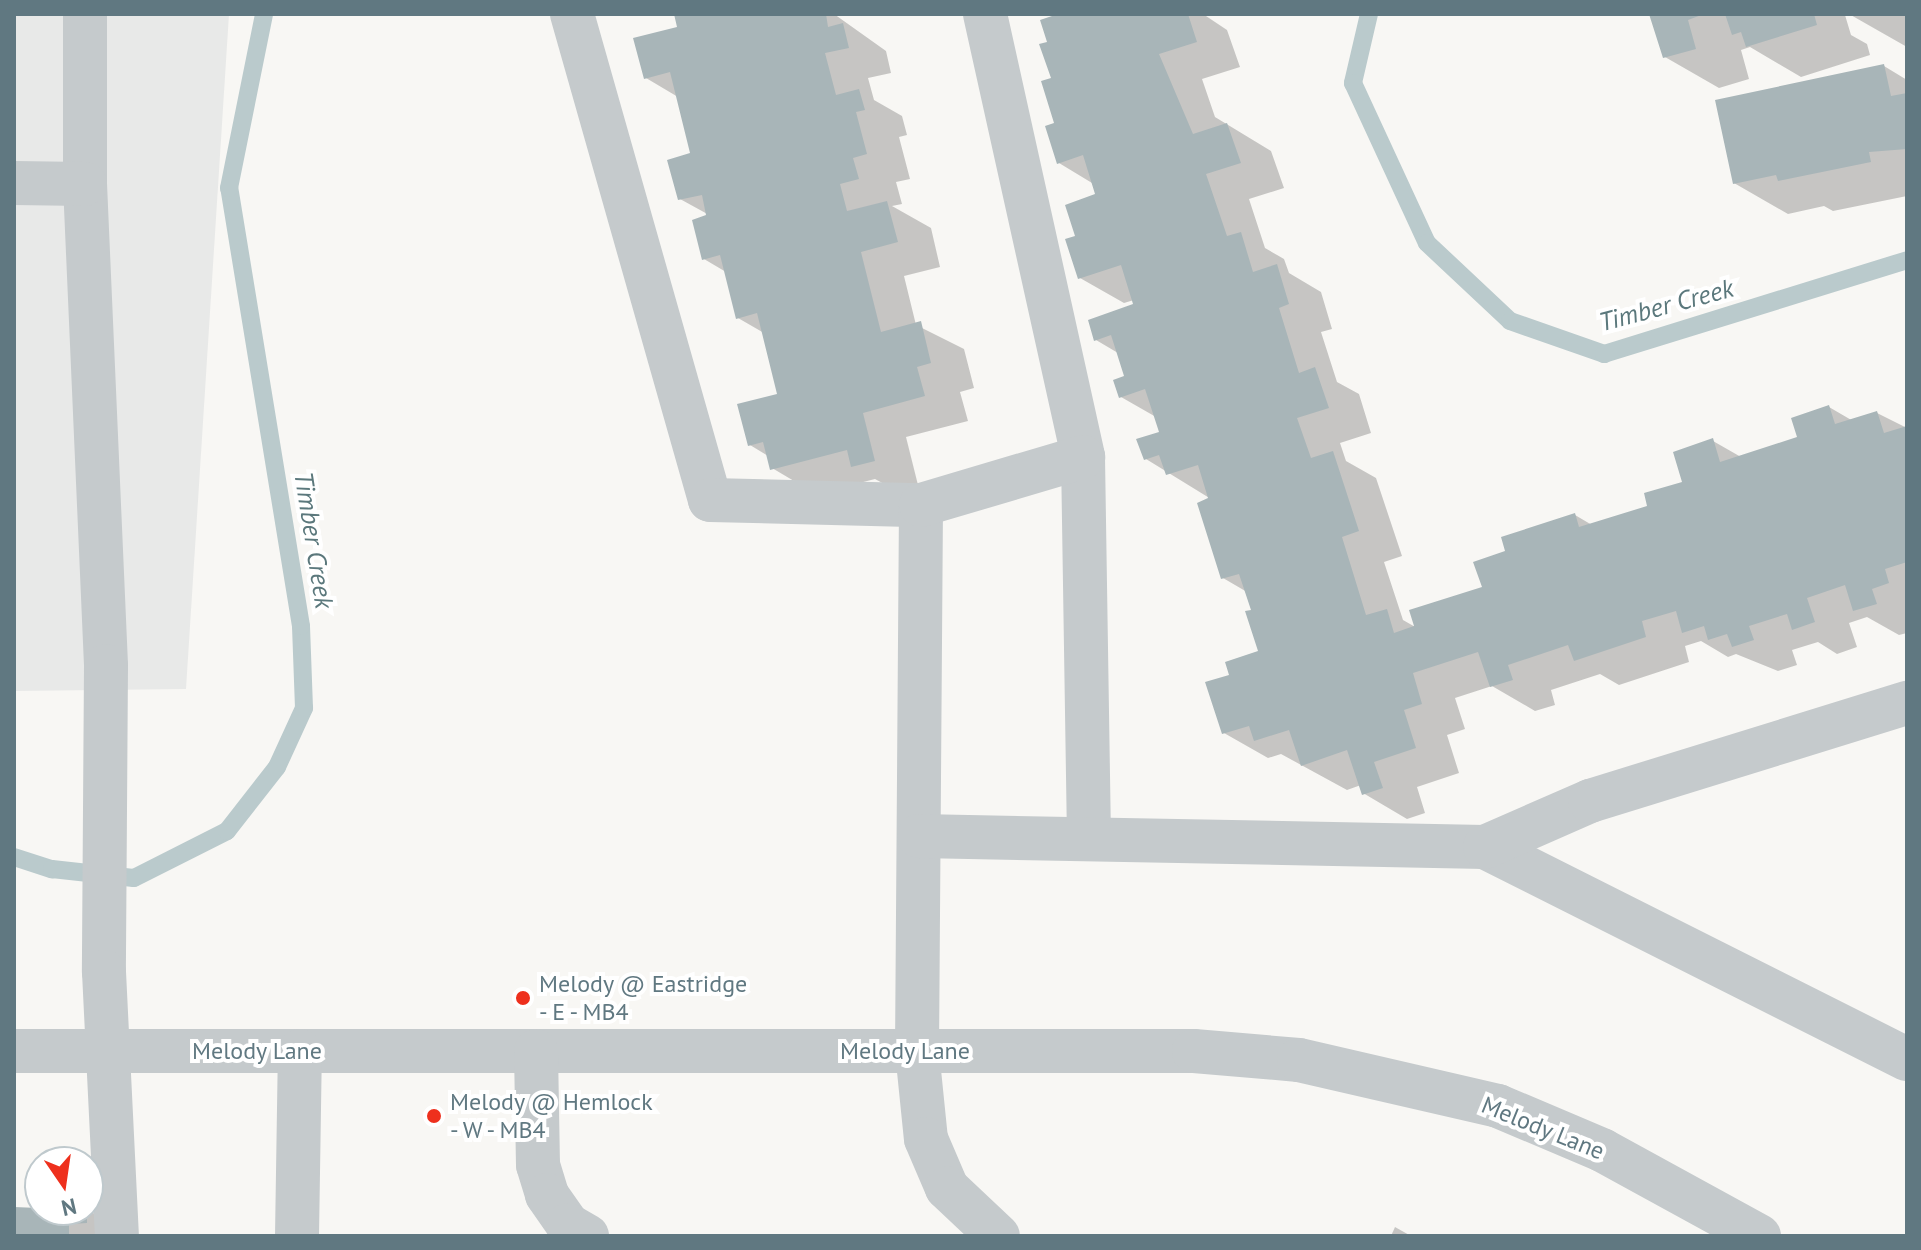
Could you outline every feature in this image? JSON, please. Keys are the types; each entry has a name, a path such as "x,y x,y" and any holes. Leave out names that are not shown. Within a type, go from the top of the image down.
{"street":[{"path":"85,14 85,184 106,666 105,942 117,1236"},
{"path":"572,14 710,500 921,505 1083,457"},
{"path":"985,14 1083,457 1089,836"},
{"path":"14,183 85,184"},
{"path":"921,505 917,1051 926,1139 947,1188 998,1236"},
{"path":"1485,847 1590,801 1907,703"},
{"path":"919,836 1089,836 1485,847 1907,1059"},
{"name":"Melody Lane","path":"14,1051 1194,1051 1299,1060 1398,1080 1498,1106 1602,1150 1759,1236"},
{"path":"297,1236 300,1051"},
{"path":"536,1051 538,1165 547,1195 568,1225 587,1236"}],"shaded area":[{"path":"14,14 229,14 186,689 14,691"}],"building":[{"path":"674,14 826,14 828,27 843,23 849,48 825,53 836,95 859,89 865,110 856,112 867,154 853,158 859,179 840,184 847,211 887,201 898,242 861,252 881,332 921,321 931,363 917,367 925,396 863,413 875,461 851,467 847,450 770,470 763,442 748,446 737,404 777,394 757,313 736,319 720,255 702,260 692,220 706,215 702,195 678,200 667,160 690,153 670,72 644,79 633,38 677,27"},
{"path":"1058,14 1188,14 1197,42 1159,54 1193,134 1227,123 1241,163 1206,174 1227,236 1241,232 1253,272 1277,264 1289,304 1279,308 1299,373 1315,367 1329,408 1297,418 1311,458 1333,451 1359,531 1342,537 1366,615 1387,609 1394,633 1414,626 1409,610 1482,587 1473,562 1505,551 1501,537 1575,513 1579,527 1647,506 1644,493 1682,482 1673,452 1713,438 1720,462 1797,437 1791,418 1829,405 1835,424 1877,411 1884,433 1907,426 1907,562 1885,569 1889,583 1872,589 1877,604 1853,611 1845,585 1807,598 1815,622 1792,630 1787,614 1749,626 1754,640 1732,647 1727,634 1708,640 1704,626 1682,633 1676,611 1642,621 1646,637 1574,661 1568,645 1508,665 1513,680 1490,687 1478,652 1413,673 1422,704 1404,710 1416,748 1374,762 1383,788 1362,795 1347,750 1301,766 1289,730 1254,741 1249,726 1222,734 1205,682 1229,675 1225,662 1258,651 1245,611 1251,610 1239,574 1221,579 1197,503 1208,498 1198,465 1166,475 1159,455 1144,460 1136,439 1159,432 1145,389 1119,398 1113,380 1124,376 1111,335 1094,341 1088,320 1133,304 1121,265 1078,279 1065,239 1075,236 1065,205 1095,194 1083,155 1057,164 1045,126 1054,123 1041,81 1051,78 1039,44 1047,42 1040,20"},
{"path":"1649,14 1704,14 1688,20 1696,49 1663,58"},
{"path":"1725,14 1814,14 1817,25 1746,47 1741,32 1732,35"},
{"path":"1884,64 1891,96 1907,93 1907,149 1869,152 1871,162 1778,181 1776,175 1733,184 1715,100"},
{"path":"14,1207 24,1207 24,1226 69,1226 69,1236 14,1236"}],"waterway":[{"name":"Timber Creek","path":"14,857 52,869 134,878 227,831 277,767 304,708 301,626 229,188 264,14"},
{"name":"Timber Creek","path":"1369,14 1353,83 1427,243 1510,321 1604,354 1907,260"}],"place":[{"name":"Melody @ Eastridge - E - MB4","path":"523,998"},
{"name":"Melody @ Hemlock - W - MB4","path":"434,1116"}]}
